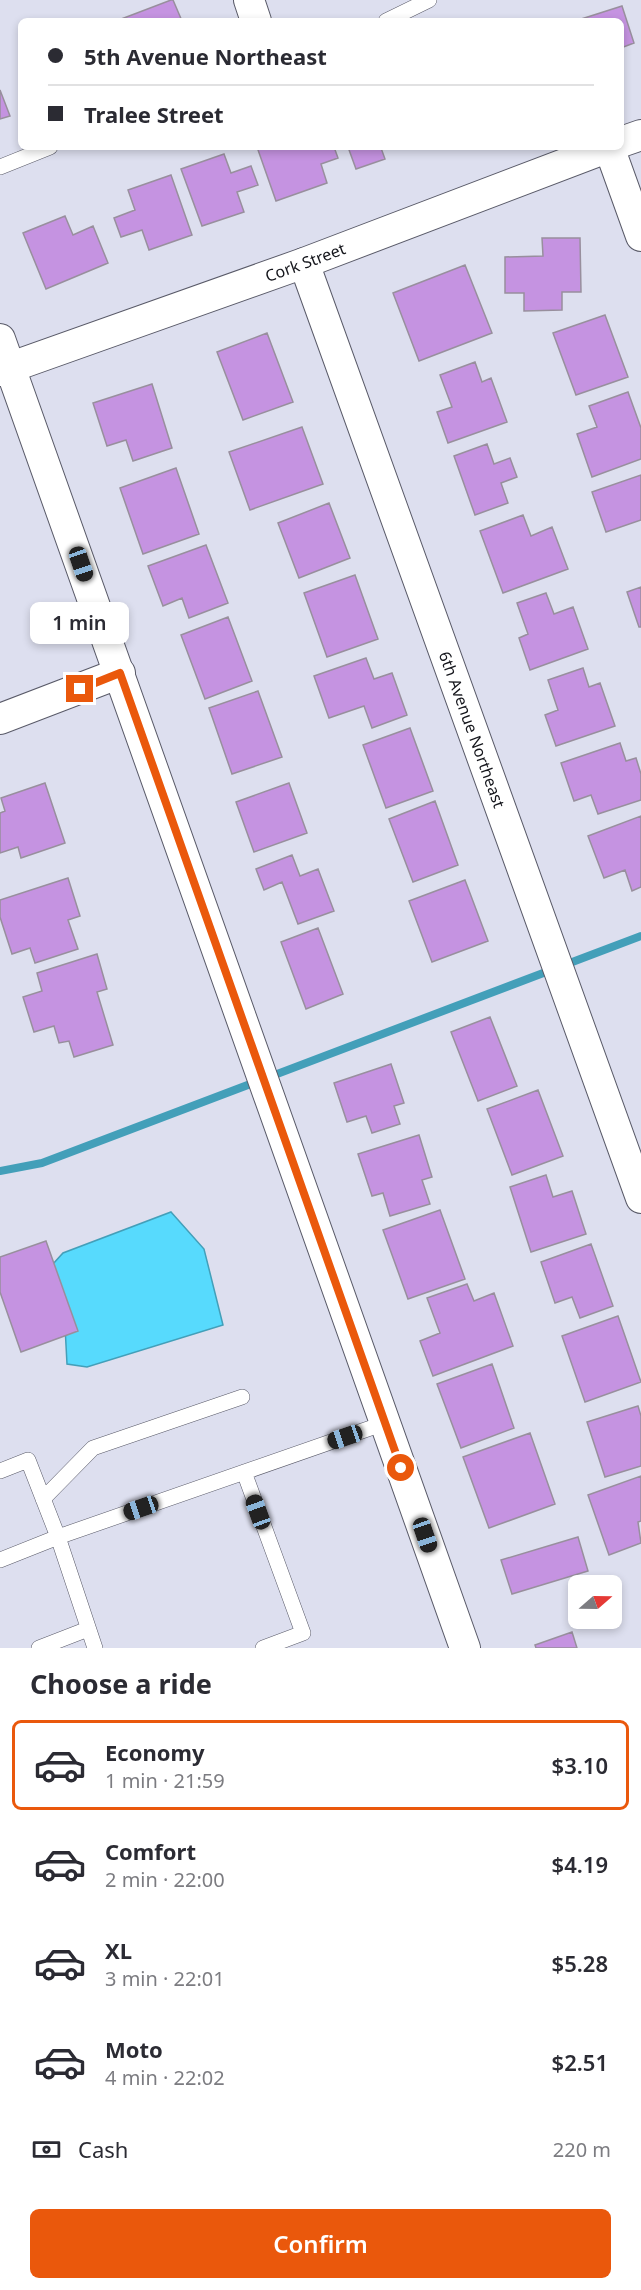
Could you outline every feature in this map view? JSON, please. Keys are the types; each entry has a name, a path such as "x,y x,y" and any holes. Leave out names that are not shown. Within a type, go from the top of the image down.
{"street":[{"path":"249,0 255,18"},
{"path":"624,141 641,135"},
{"name":"Cork Street","path":"4,359 304,263 601,150"},
{"path":"610,150 641,236"},
{"name":"6th Avenue Northeast","path":"304,263 641,1198"},
{"path":"4,359 120,673 465,1648"},
{"path":"0,719 120,673"}],"lane":[{"path":"392,18 429,0"},
{"path":"0,166 42,150"},
{"path":"43,1499 93,1448 242,1397"},
{"path":"0,1560 58,1537 385,1422"},
{"path":"0,1471 28,1460 58,1537 95,1648"},
{"path":"244,1472 303,1633 263,1648"},
{"path":"39,1648 88,1629"}],"water":[{"path":"171,1212 204,1249 223,1325 87,1367 67,1364 64,1307 43,1275 63,1253"}],"building":[{"path":"171,0 181,18 124,18"},
{"path":"622,6 634,43 624,47 624,18 584,18"},
{"path":"0,90 10,116 0,119"},
{"path":"258,150 335,150 338,158 321,164 327,183 276,201"},
{"path":"349,150 382,150 385,159 356,169"},
{"path":"224,154 231,173 251,166 258,185 237,192 244,212 202,226 181,169"},
{"path":"171,175 192,235 149,250 142,230 121,237 114,218 135,210 128,190"},
{"path":"65,216 73,235 93,226 108,263 46,289 23,233"},
{"path":"542,238 580,238 581,292 562,292 562,310 524,311 524,293 505,293 505,257 543,256"},
{"path":"465,265 492,333 419,361 393,293"},
{"path":"605,315 628,377 576,395 553,333"},
{"path":"267,333 293,402 243,420 217,352"},
{"path":"475,362 482,382 491,378 507,422 448,443 437,412 452,407 440,375"},
{"path":"152,384 172,448 133,461 126,440 107,446 93,403"},
{"path":"628,392 641,428 641,459 592,477 577,434 597,427 589,406"},
{"path":"302,427 323,484 250,510 229,452"},
{"path":"487,444 494,464 510,458 517,477 501,483 508,503 475,515 454,456"},
{"path":"176,468 199,534 143,554 120,488"},
{"path":"641,475 641,520 606,532 592,492"},
{"path":"329,503 350,558 299,578 278,523"},
{"path":"523,515 531,536 552,527 568,569 503,593 480,531"},
{"path":"206,545 228,603 189,618 182,598 163,606 148,566"},
{"path":"355,575 378,639 327,657 304,593"},
{"path":"641,587 641,627 639,627 627,592"},
{"path":"546,593 554,614 573,607 588,649 530,670 519,638 528,634 517,603"},
{"path":"228,617 252,681 205,699 181,635"},
{"path":"366,658 374,679 392,673 407,715 372,728 364,706 329,718 314,676"},
{"path":"583,668 589,687 600,683 615,726 556,746 545,715 558,710 548,680"},
{"path":"258,691 282,757 232,774 209,708"},
{"path":"410,728 433,791 386,808 363,745"},
{"path":"620,743 626,761 636,758 641,774 641,800 598,814 591,795 574,801 561,763"},
{"path":"45,783 65,843 21,858 18,847 0,853 0,813 5,811 1,798"},
{"path":"289,783 307,833 254,852 236,802"},
{"path":"435,801 458,865 413,882 389,819"},
{"path":"641,816 641,887 632,891 625,870 604,878 588,836"},
{"path":"292,855 300,876 318,869 334,911 298,924 282,882 264,890 256,869"},
{"path":"68,878 80,916 68,920 78,949 35,963 30,948 12,954 0,917 0,900"},
{"path":"465,880 488,941 432,962 409,901"},
{"path":"318,928 343,994 306,1009 281,942"},
{"path":"97,954 107,989 97,992 113,1045 74,1057 69,1041 59,1043 54,1026 34,1032 23,997 42,991 37,973"},
{"path":"490,1017 517,1086 478,1101 451,1032"},
{"path":"391,1064 404,1103 394,1106 400,1124 372,1133 366,1116 347,1122 334,1083"},
{"path":"538,1090 563,1156 512,1175 487,1109"},
{"path":"419,1135 432,1177 422,1180 430,1204 390,1216 383,1193 372,1196 358,1154"},
{"path":"546,1175 553,1197 572,1191 586,1234 531,1252 510,1187"},
{"path":"440,1210 465,1279 408,1299 383,1230"},
{"path":"46,1241 78,1331 21,1352 0,1292 0,1257"},
{"path":"591,1244 613,1306 580,1318 572,1297 555,1303 541,1262"},
{"path":"467,1284 474,1301 494,1293 513,1346 433,1376 420,1341 440,1333 427,1298"},
{"path":"618,1316 641,1382 585,1402 562,1336"},
{"path":"492,1364 514,1428 461,1448 437,1384"},
{"path":"638,1406 641,1416 641,1466 605,1477 587,1422"},
{"path":"530,1433 555,1504 489,1528 463,1457"},
{"path":"641,1476 641,1521 638,1522 641,1543 609,1555 588,1495"},
{"path":"578,1537 588,1571 568,1575 568,1577 512,1594 501,1560"},
{"path":"572,1632 577,1648 536,1648 535,1645"}],"waterway":[{"path":"0,1171 42,1163 641,936"}],"route":[{"path":"80,689 120,673 401,1468"}]}
